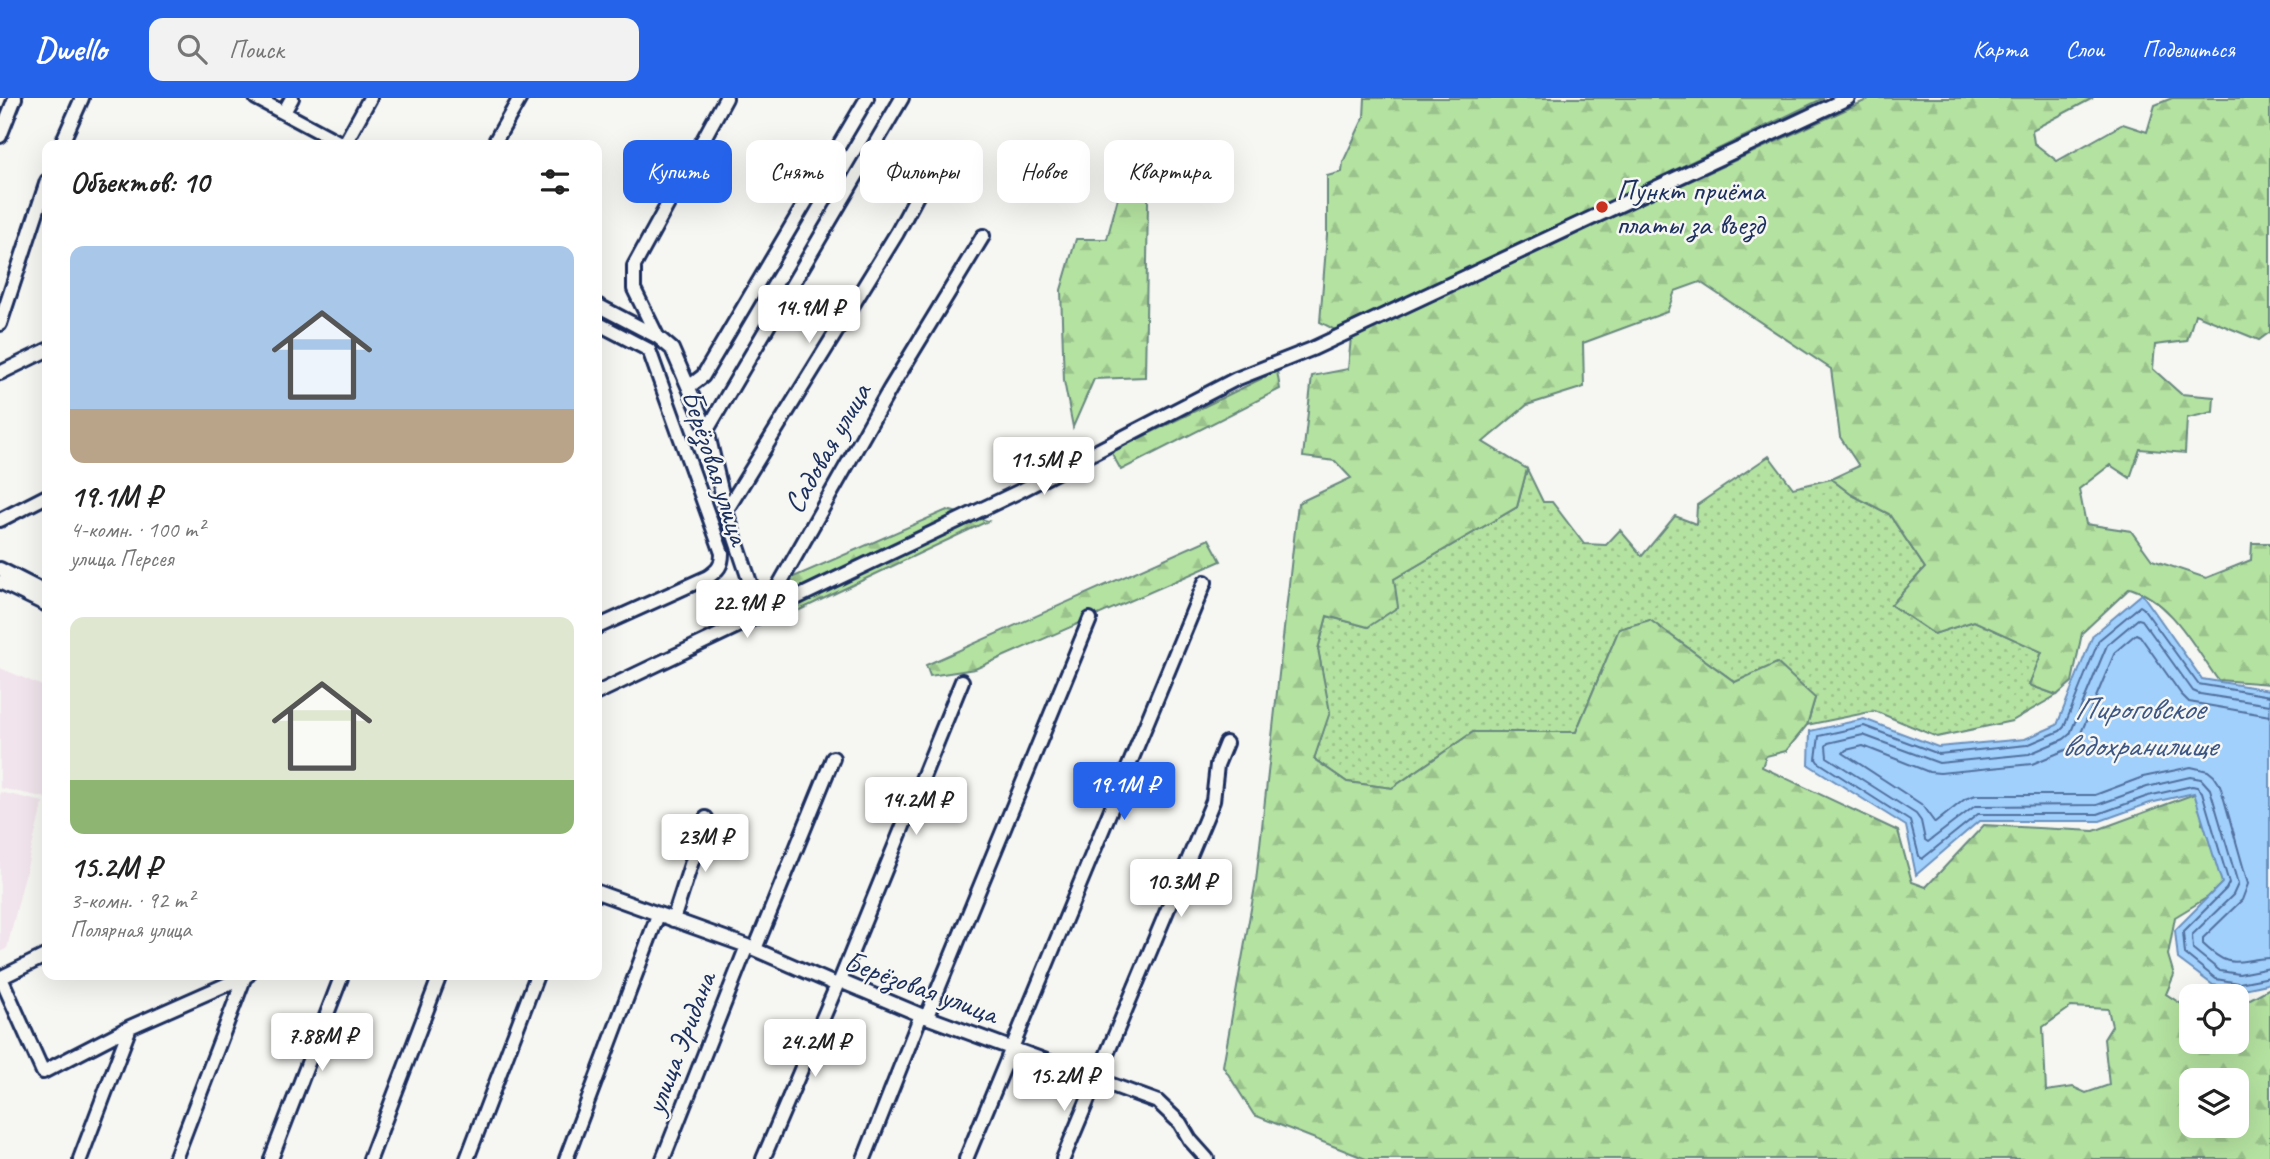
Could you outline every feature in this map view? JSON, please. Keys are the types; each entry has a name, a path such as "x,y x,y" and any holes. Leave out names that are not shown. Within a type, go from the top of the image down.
{"street":[{"path":"0,136 15,98"},
{"path":"63,140 82,98"},
{"path":"256,98 335,140"},
{"path":"284,112 292,98"},
{"path":"347,140 370,98"},
{"path":"496,140 520,98"},
{"path":"657,337 634,289 634,266 726,98"},
{"path":"690,386 702,376 867,98"},
{"path":"707,430 902,98"},
{"path":"602,691 1020,491 1236,379 1312,349 1848,98"},
{"path":"0,324 42,196"},
{"path":"726,511 913,203"},
{"name":"Садовая улица","path":"761,615 890,389 983,236"},
{"path":"0,287 5,291 0,307"},
{"path":"602,308 657,337 672,349 707,430 726,511 761,615"},
{"name":"Берёзовая улица","path":"602,326 649,350 722,554 722,563 718,570 708,577 602,625"},
{"path":"0,373 42,352"},
{"path":"0,520 42,499"},
{"path":"0,569 42,590"},
{"path":"0,582 42,603"},
{"path":"966,1159 1205,582"},
{"path":"864,1159 1090,619"},
{"path":"763,1159 839,983 962,681"},
{"path":"1063,1159 1213,802 1217,765 1226,743"},
{"name":"улица Эридана","path":"663,1159 833,758"},
{"path":"673,920 706,818"},
{"name":"Берёзовая улица","path":"602,894 751,947 839,983 1158,1102 1180,1123 1190,1140 1207,1159"},
{"path":"566,1159 658,915"},
{"path":"42,957 0,978 43,1072 130,1027 238,980"},
{"path":"175,1159 245,980"},
{"path":"271,1159 340,980"},
{"path":"370,1159 438,980"},
{"path":"467,1159 535,980"},
{"path":"80,1159 130,1027"}],"shaded area":[{"path":"0,668 42,686 42,797 0,788"},
{"path":"0,792 42,802 42,806 7,948 0,952"}],"green space":[{"path":"1365,98 1824,98 1355,324 1335,330 1320,322 1327,235 1327,176 1342,172 1343,162 1364,117"},
{"path":"1871,98 2093,98 2032,130 2034,143 2057,161 2123,124 2147,132 2155,105 2172,98 2270,98 2270,332 2259,340 2195,314 2187,341 2155,345 2153,369 2181,394 2214,397 2213,412 2187,418 2185,453 2140,449 2130,478 2110,465 2079,489 2086,524 2131,531 2152,560 2206,578 2251,560 2252,543 2270,543 2270,684 2218,680 2170,614 2145,594 2130,588 2082,633 2072,682 2057,695 2029,685 2042,652 1974,621 1934,634 1891,605 1925,568 1889,514 1852,495 1831,479 1859,466 1840,437 1831,369 1700,282 1675,291 1667,312 1583,343 1584,387 1527,405 1483,442 1527,469 1517,507 1394,579 1398,607 1368,627 1327,616 1318,649 1330,712 1314,759 1347,782 1392,788 1473,732 1576,732 1619,629 1650,620 1735,682 1777,663 1815,698 1807,725 1786,751 1766,756 1762,767 1898,831 1912,882 1926,887 1984,825 2094,831 2197,793 2207,794 2202,824 2216,832 2225,880 2208,897 2175,917 2168,955 2174,975 2166,994 2179,1002 2179,1054 2249,1054 2249,999 2270,988 2270,1159 1366,1159 1254,1115 1223,1066 1256,881 1298,503 1351,478 1335,461 1303,457 1312,376 1348,369 1351,337","holes":["2071,1007 2108,1009 2112,1026 2104,1039 2109,1085 2086,1093 2073,1087 2046,1091 2043,1027"]},
{"path":"1117,203 1148,203 1145,377 1094,379 1073,427 1064,381 1061,290 1076,239 1107,239"},
{"path":"1277,371 1280,389 1121,470 1111,452"},
{"path":"1769,456 1793,488 1831,479 1852,495 1889,514 1925,568 1891,605 1934,634 1974,621 2043,652 2029,685 2057,695 2012,721 1937,737 1875,711 1807,725 1815,698 1735,682 1650,620 1619,629 1576,732 1473,732 1392,788 1347,782 1314,759 1329,712 1318,649 1327,616 1368,627 1394,579 1517,507 1527,469 1543,502 1552,502 1584,544 1606,545 1620,530 1642,556 1675,516 1696,524 1697,505"},
{"path":"947,510 988,521 791,614 782,582"},
{"path":"1209,539 1221,561 975,669 930,676 926,665"}],"water":[{"name":"Пироговское водохранилище","path":"2142,594 2202,679 2270,690 2270,980 2267,984 2249,988 2249,984 2212,984 2178,959 2175,930 2222,883 2194,793 2150,803 2100,821 1979,821 1916,875 1906,826 1809,765 1810,731 1864,719 1938,747 2025,739 2057,725 2093,635"}],"place":[{"name":"Пункт приёма платы за въезд","path":"1602,207"}]}
